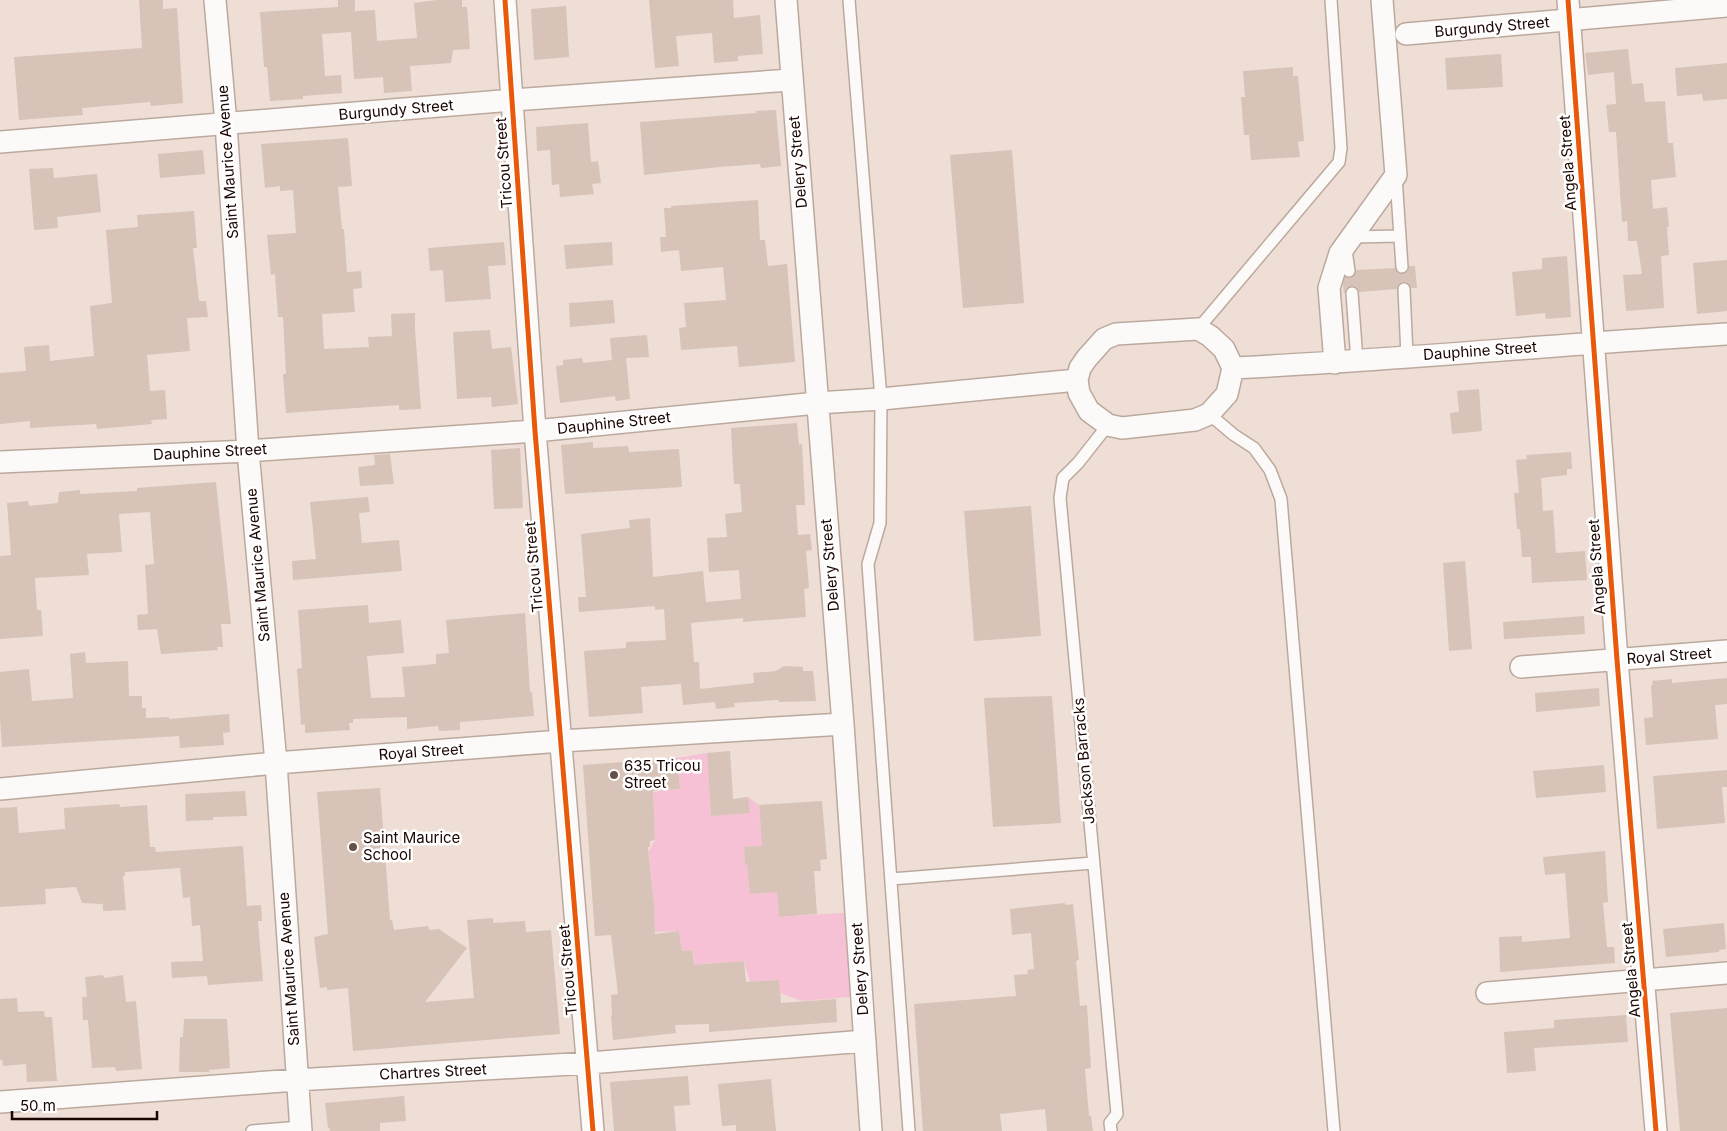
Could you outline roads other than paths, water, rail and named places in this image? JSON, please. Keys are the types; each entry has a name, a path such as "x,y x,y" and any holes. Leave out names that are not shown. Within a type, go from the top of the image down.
{"street":[{"name":"Saint Maurice Avenue","path":"215,0 226,124 248,451 276,763 296,1080 301,1129"},
{"name":"Tricou Street","path":"505,0 535,431 593,1131"},
{"name":"Delery Street","path":"786,0 843,724 871,1131"},
{"path":"1335,363 1330,288 1340,253 1396,175 1382,0"},
{"name":"Burgundy Street","path":"1406,34 1568,10 1727,6"},
{"name":"Angela Street","path":"1568,10 1616,660 1656,1131"},
{"name":"Burgundy Street","path":"0,142 513,100 791,80"},
{"path":"1198,329 1210,336 1224,349 1234,368 1227,394 1209,414 1194,420 1122,428 1108,425 1089,411 1079,393 1076,380 1080,368 1104,339 1116,334 1198,329"},
{"name":"Dauphine Street","path":"1234,368 1335,363 1594,342 1727,334"},
{"name":"Dauphine Street","path":"0,462 248,451 535,431 1076,380"},
{"name":"Royal Street","path":"1521,667 1727,651"},
{"name":"Royal Street","path":"0,789 276,763 561,741 843,724"},
{"path":"1487,993 1727,973"},
{"name":"Chartres Street","path":"0,1102 296,1080 588,1063 865,1042"}],"lane":[{"path":"850,0 882,399 880,523 868,564 909,1131"},
{"path":"1198,329 1339,162 1341,148 1330,0"},
{"path":"1396,175 1402,267"},
{"path":"1349,271 1348,242 1400,236"},
{"path":"1404,289 1407,356"},
{"path":"1352,293 1358,361"},
{"path":"1209,414 1234,435 1254,448 1270,470 1281,499 1334,1131"},
{"name":"Jackson Barracks","path":"1108,425 1064,478 1060,498 1117,1114 1110,1122 1111,1131"},
{"path":"891,879 1094,863"},
{"path":"252,1131 301,1129"}],"place":[{"name":"635 Tricou Street","path":"614,775"},
{"name":"Saint Maurice School","path":"353,847"}]}
